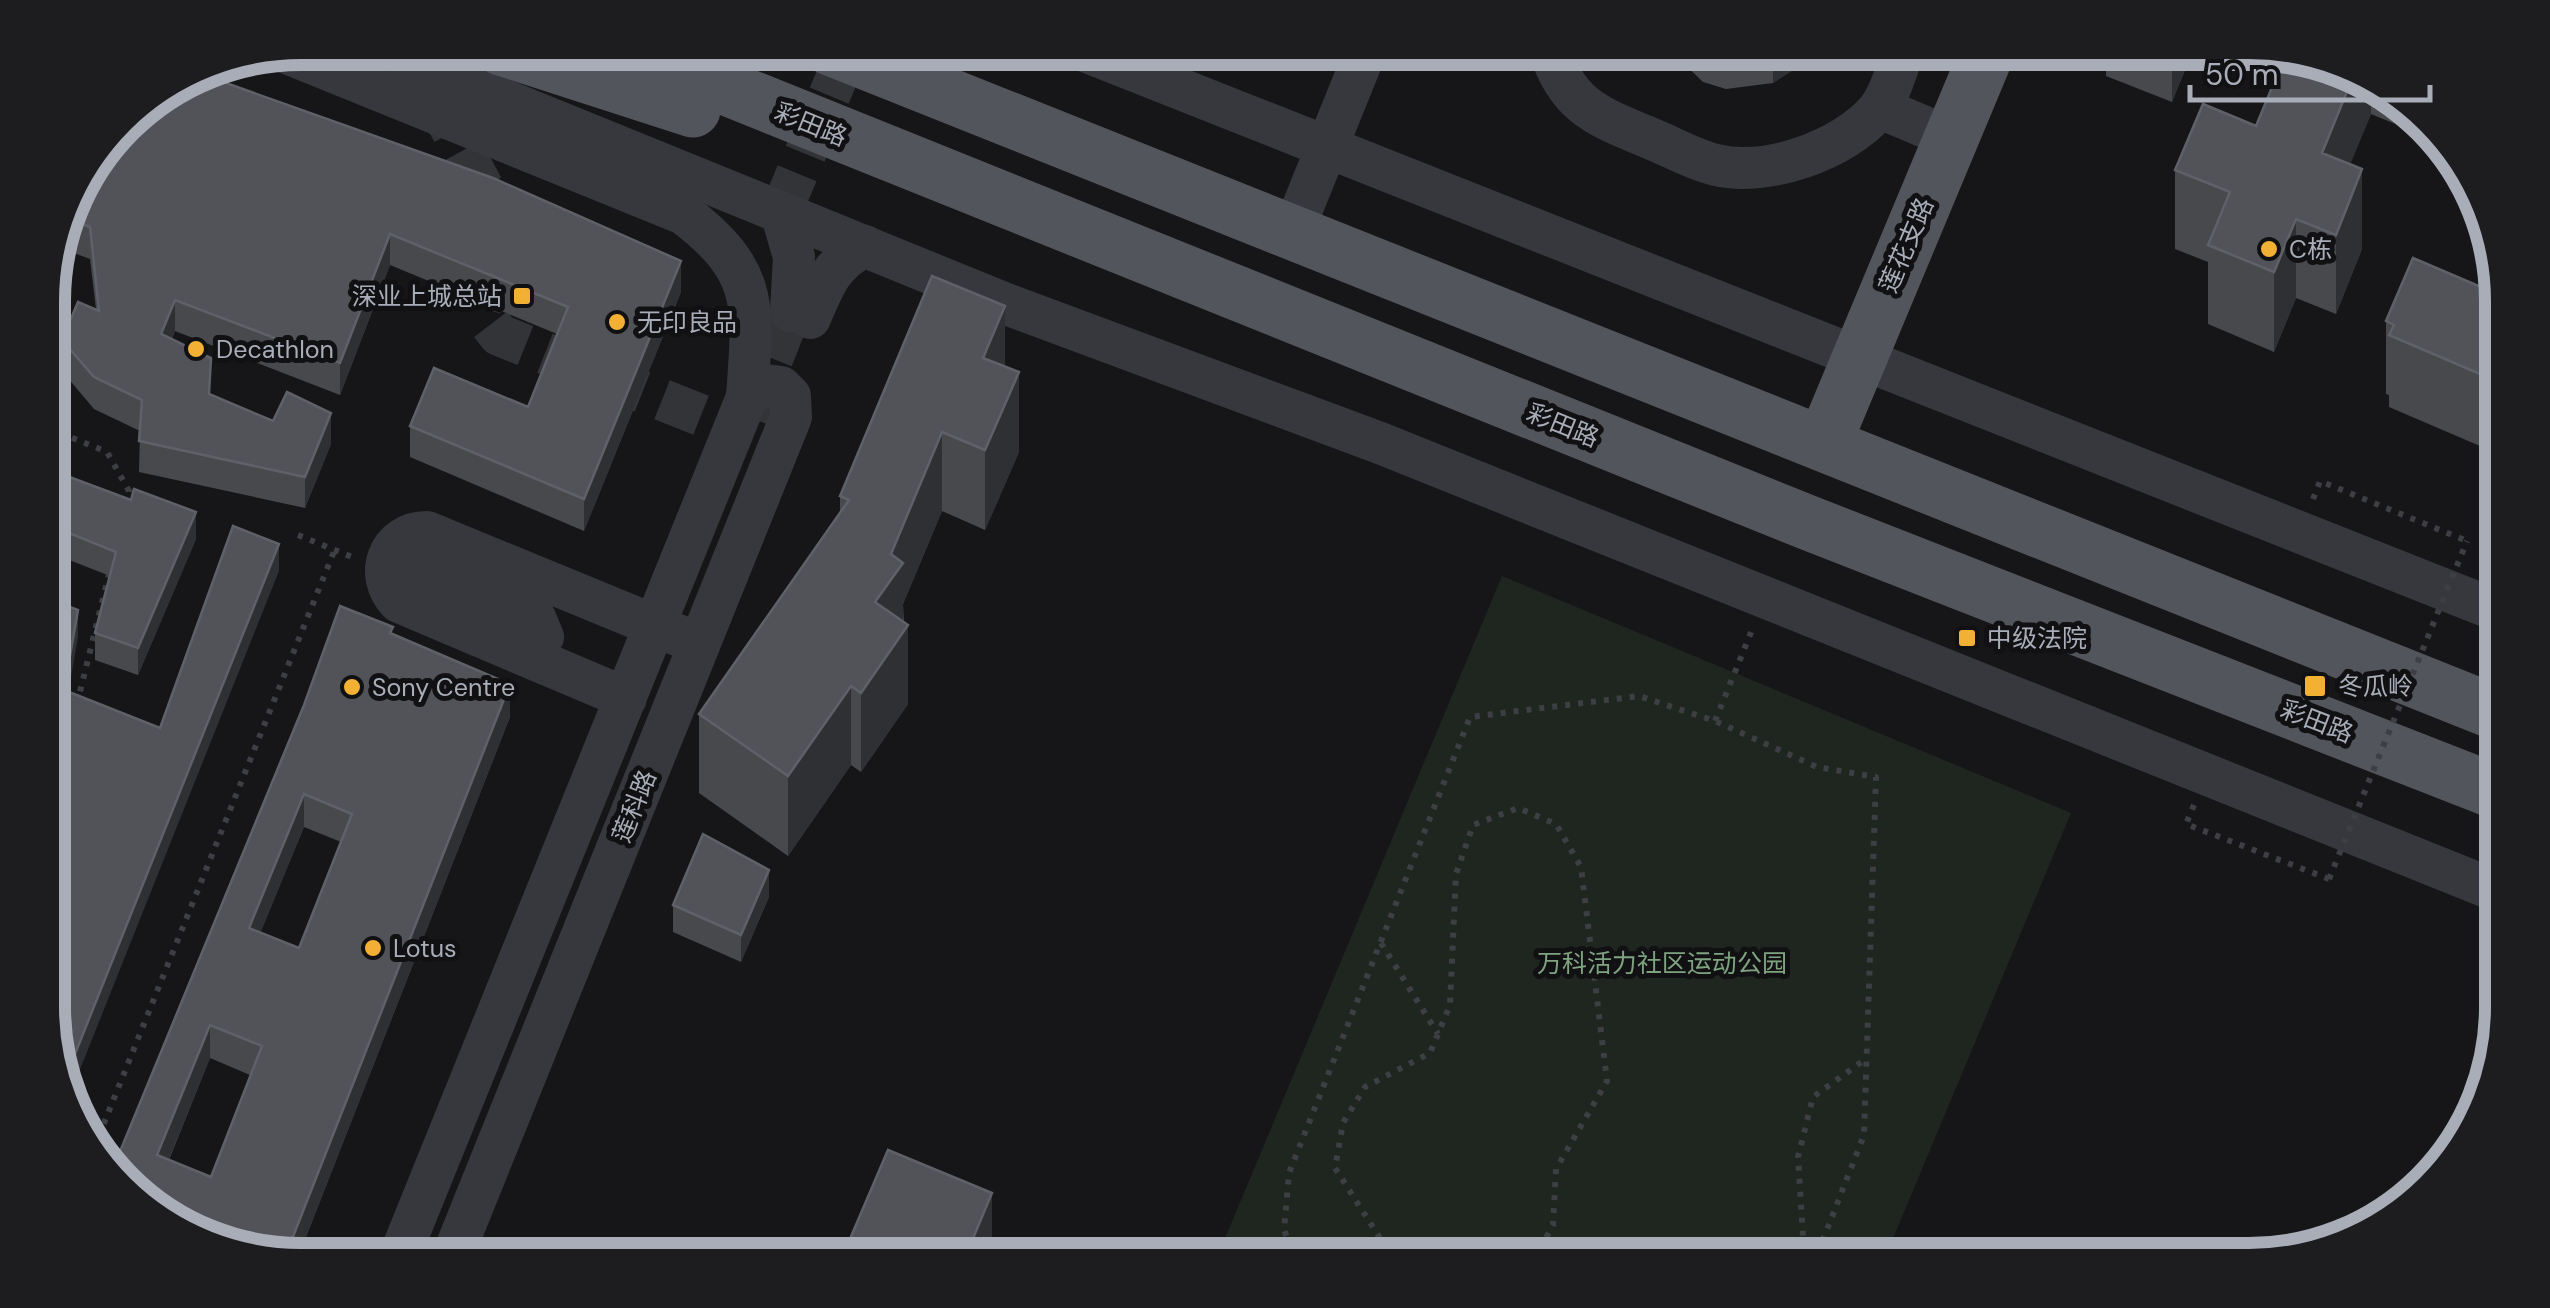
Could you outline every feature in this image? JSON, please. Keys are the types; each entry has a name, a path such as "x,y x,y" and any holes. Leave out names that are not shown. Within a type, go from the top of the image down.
{"main road":[{"path":"554,65 742,126 842,138"},
{"name":"彩田路","path":"668,65 842,138 2485,787"},
{"path":"874,65 2485,708"},
{"path":"904,65 936,89"},
{"name":"莲花支路","path":"1824,443 1982,65"}],"street":[{"name":"莲科路","path":"317,65 684,214 722,244 745,282 750,317 748,397 405,1243"},
{"path":"419,65 864,246 1380,444 2485,886"},
{"path":"1121,65 2485,606"},
{"path":"1292,232 1360,65"},
{"path":"1556,65 1563,83 1594,115 1716,165 1746,167 1803,156 1833,144 1880,108 1898,65"},
{"path":"1880,108 1951,138"},
{"path":"781,212 794,257 800,314 843,257 864,246"},
{"name":"莲科路","path":"458,1243 791,417 790,396 781,387 766,385 748,397"},
{"path":"626,698 529,636 399,602 386,589 403,570 395,544 411,532 427,532 700,643"},
{"path":"529,636 564,608 600,604"}],"path":[{"path":"66,435 107,452 130,492 125,511"},
{"path":"2186,824 2329,880 2467,541 2320,480"},
{"path":"298,535 403,570"},
{"path":"101,1131 335,549"},
{"path":"72,723 110,568"},
{"path":"1714,721 1764,599"},
{"path":"1289,1242 1284,1230 1289,1173 1470,717 1639,696 1714,721 1817,767 1876,777 1864,1136 1822,1242"},
{"path":"1383,1242 1335,1168 1343,1123 1366,1087 1430,1052 1450,1005 1456,874 1472,825 1518,808 1556,824 1581,867 1607,1081 1556,1169 1554,1225 1544,1242"},
{"path":"1381,942 1438,1034"},
{"path":"1801,1242 1798,1158 1812,1097 1867,1058"}],"green space":[{"name":"万科活力社区运动公园","path":"1502,576 2071,813 1891,1242 1223,1243"}],"building":[{"path":"2280,67 2349,87 2322,153 2362,169 2336,235 2296,219 2274,272 2208,245 2230,192 2175,170 2203,104 2256,126"},
{"path":"218,80 493,178 681,261 584,499 410,426 434,368 528,407 568,307 390,234 340,363 175,300 161,334 211,358 209,394 273,421 287,392 331,413 305,477 139,441 142,400 94,377 66,345 66,331 78,302 99,311 90,227 79,223 89,196 134,134 170,105"},
{"path":"2413,258 2484,288 2485,376 2389,335 2394,325 2386,321"},
{"path":"932,276 1005,306 983,358 1019,372 985,450 942,432 891,554 903,563 875,602 908,625 861,693 851,686 788,776 699,714 849,500 840,496"},
{"path":"66,476 131,500 134,489 196,512 138,648 95,633 116,552 66,532"},
{"path":"233,526 279,544 72,1062 65,1007 65,691 160,728"},
{"path":"66,605 78,610 65,682"},
{"path":"340,606 393,627 390,633 510,684 291,1242 240,1235 196,1219 145,1185 118,1156 304,705","holes":["304,794 352,814 299,948 249,928","210,1025 262,1046 211,1177 157,1155"]},
{"path":"703,834 769,870 741,935 673,905"},
{"path":"888,1150 992,1193 971,1243 848,1243"}],"tunnel":[{"path":"781,212 842,65"},
{"path":"433,95 491,203 500,237 479,309 499,335 743,432"},
{"path":"749,417 791,311"}],"place":[{"name":"C栋","path":"2269,249"},
{"name":"深业上城总站","path":"522,296"},
{"name":"无印良品","path":"617,322"},
{"name":"Decathlon","path":"196,349"},
{"name":"中级法院","path":"1967,638"},
{"name":"冬瓜岭","path":"2315,686"},
{"name":"Sony Centre","path":"352,687"},
{"name":"Lotus","path":"373,948"}]}
